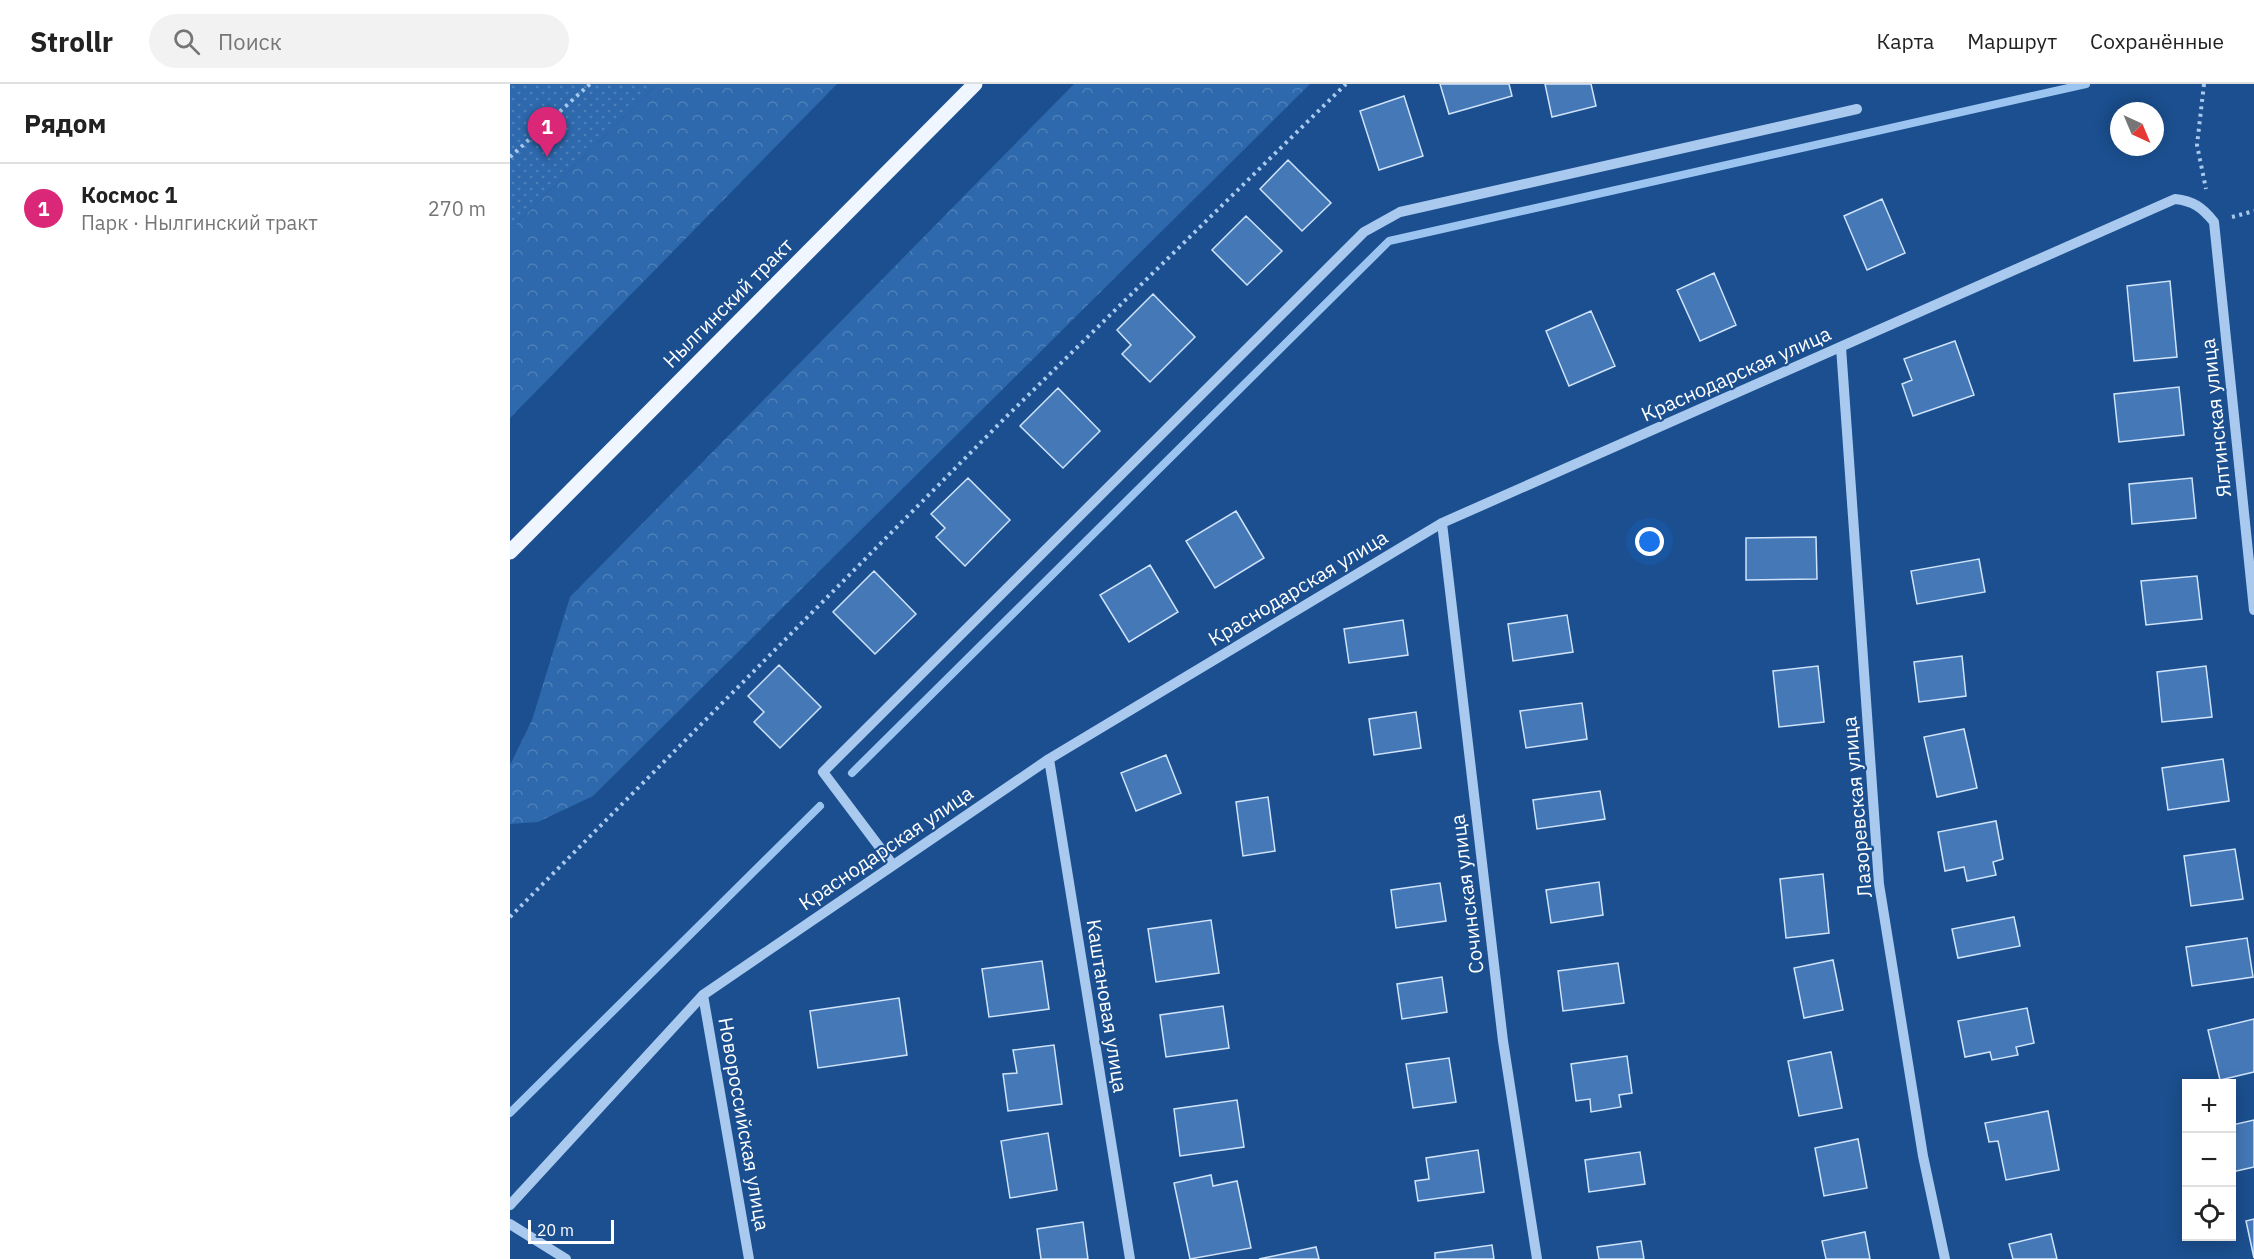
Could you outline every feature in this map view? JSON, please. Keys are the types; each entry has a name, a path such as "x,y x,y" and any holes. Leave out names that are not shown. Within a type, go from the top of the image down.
{"main road":[{"name":"Нылгинский тракт","path":"510,552 975,84"}],"street":[{"path":"893,865 823,772 1364,232 1400,212 1857,108"},
{"name":"Краснодарская улица","path":"510,1205 703,994 1049,759 1442,523 2175,199 2189,201 2204,209 2214,222"},
{"name":"Ялтинская улица","path":"2214,222 2254,610"},
{"name":"Лазоревская улица","path":"1840,347 1879,884 1923,1156 1945,1259"},
{"name":"Сочинская улица","path":"1442,523 1503,1041 1537,1259"},
{"name":"Каштановая улица","path":"1049,759 1130,1259"},
{"name":"Новороссийская улица","path":"703,994 749,1259"},
{"path":"510,1224 566,1259"}],"path":[{"path":"510,157 590,84"},
{"path":"510,917 1016,406 1346,84"},
{"path":"2204,84 2197,146 2214,222"}],"green space":[{"path":"510,84 657,84 510,230"},
{"path":"657,84 837,84 510,418 510,230"},
{"path":"1074,84 1310,84 593,796 538,822 510,824 510,765 532,720 570,597"}],"building":[{"path":"1440,84 1509,84 1512,96 1449,114"},
{"path":"1545,84 1591,84 1596,106 1552,117"},
{"path":"1404,96 1423,156 1379,170 1360,111"},
{"path":"1288,160 1331,203 1302,231 1260,189"},
{"path":"1882,199 1905,253 1867,270 1844,216"},
{"path":"1246,216 1282,251 1247,285 1212,250"},
{"path":"1714,273 1736,325 1700,341 1677,290"},
{"path":"2170,281 2177,357 2134,361 2127,286"},
{"path":"1153,294 1195,337 1150,382 1122,354 1131,345 1117,330"},
{"path":"1591,311 1615,366 1569,386 1546,331"},
{"path":"1955,341 1974,395 1913,416 1902,384 1912,380 1904,359"},
{"path":"2179,387 2184,435 2119,442 2114,394"},
{"path":"1058,388 1100,431 1063,468 1020,426"},
{"path":"968,478 1010,520 965,566 936,537 945,528 931,514"},
{"path":"2192,478 2196,518 2132,524 2129,484"},
{"path":"1236,511 1264,558 1215,588 1186,541"},
{"path":"1816,537 1817,579 1746,580 1746,538"},
{"path":"1979,559 1985,592 1917,604 1911,571"},
{"path":"1150,565 1178,612 1129,642 1100,595"},
{"path":"874,571 916,614 875,654 833,612"},
{"path":"2197,576 2202,619 2146,625 2141,581"},
{"path":"1567,615 1573,652 1513,661 1508,624"},
{"path":"1403,620 1408,655 1349,663 1344,629"},
{"path":"1962,656 1966,696 1919,702 1914,662"},
{"path":"779,665 821,707 780,748 754,722 764,712 748,696"},
{"path":"1818,666 1824,722 1779,727 1773,671"},
{"path":"2206,666 2212,717 2162,722 2157,672"},
{"path":"1582,703 1587,739 1526,748 1520,711"},
{"path":"1416,712 1421,748 1374,755 1369,719"},
{"path":"1964,729 1977,788 1937,797 1924,737"},
{"path":"1166,755 1181,793 1136,811 1121,773"},
{"path":"2223,759 2229,801 2168,810 2162,768"},
{"path":"1600,791 1605,819 1537,829 1533,800"},
{"path":"1268,797 1275,851 1243,856 1236,802"},
{"path":"1996,821 2003,859 1993,862 1996,875 1967,881 1964,867 1945,871 1938,832"},
{"path":"2235,849 2243,899 2191,906 2184,856"},
{"path":"1823,874 1829,933 1786,938 1780,879"},
{"path":"1599,882 1603,915 1551,923 1546,890"},
{"path":"1440,883 1446,921 1396,928 1391,890"},
{"path":"2014,917 2020,946 1958,958 1952,929"},
{"path":"1211,920 1219,973 1156,982 1148,929"},
{"path":"2247,938 2253,977 2192,986 2186,947"},
{"path":"1833,960 1843,1010 1804,1018 1794,968"},
{"path":"1042,961 1049,1009 989,1017 982,969"},
{"path":"1618,963 1624,1003 1563,1011 1558,971"},
{"path":"1442,977 1447,1012 1402,1019 1397,984"},
{"path":"899,998 907,1055 818,1068 810,1011"},
{"path":"1223,1006 1229,1048 1166,1057 1160,1015"},
{"path":"2027,1008 2034,1043 2016,1047 2018,1055 1992,1060 1990,1052 1965,1057 1958,1021"},
{"path":"2254,1019 2254,1072 2220,1079 2208,1030"},
{"path":"1054,1045 1062,1104 1008,1111 1003,1074 1017,1073 1013,1050"},
{"path":"1831,1052 1842,1108 1799,1116 1788,1061"},
{"path":"1627,1056 1632,1093 1619,1095 1621,1107 1591,1112 1590,1099 1576,1101 1571,1064"},
{"path":"1449,1058 1456,1102 1413,1108 1406,1064"},
{"path":"1237,1100 1244,1147 1180,1156 1174,1109"},
{"path":"2048,1111 2059,1170 2006,1180 1998,1141 1989,1142 1985,1123"},
{"path":"2254,1120 2254,1167 2236,1171 2236,1133 2236,1124"},
{"path":"1048,1133 1057,1190 1010,1198 1001,1141"},
{"path":"1858,1139 1867,1188 1824,1196 1815,1148"},
{"path":"1478,1150 1484,1192 1418,1201 1415,1181 1429,1179 1426,1158"},
{"path":"1640,1152 1645,1184 1589,1192 1585,1160"},
{"path":"1211,1175 1213,1186 1237,1181 1251,1248 1190,1259 1174,1183"},
{"path":"2254,1219 2254,1258 2246,1221"},
{"path":"1083,1222 1088,1259 1041,1259 1037,1229"},
{"path":"1865,1232 1870,1259 1826,1259 1822,1241"},
{"path":"2051,1234 2057,1259 2013,1259 2009,1244"},
{"path":"1641,1241 1644,1259 1599,1259 1597,1247"},
{"path":"1492,1245 1494,1259 1435,1259 1435,1253"},
{"path":"1316,1247 1319,1259 1259,1259"}],"waterway":[{"path":"852,773 1389,241 2086,84"},
{"path":"510,1113 820,806"}],"place":[{"name":"Космос 1","path":"547,157"}]}
